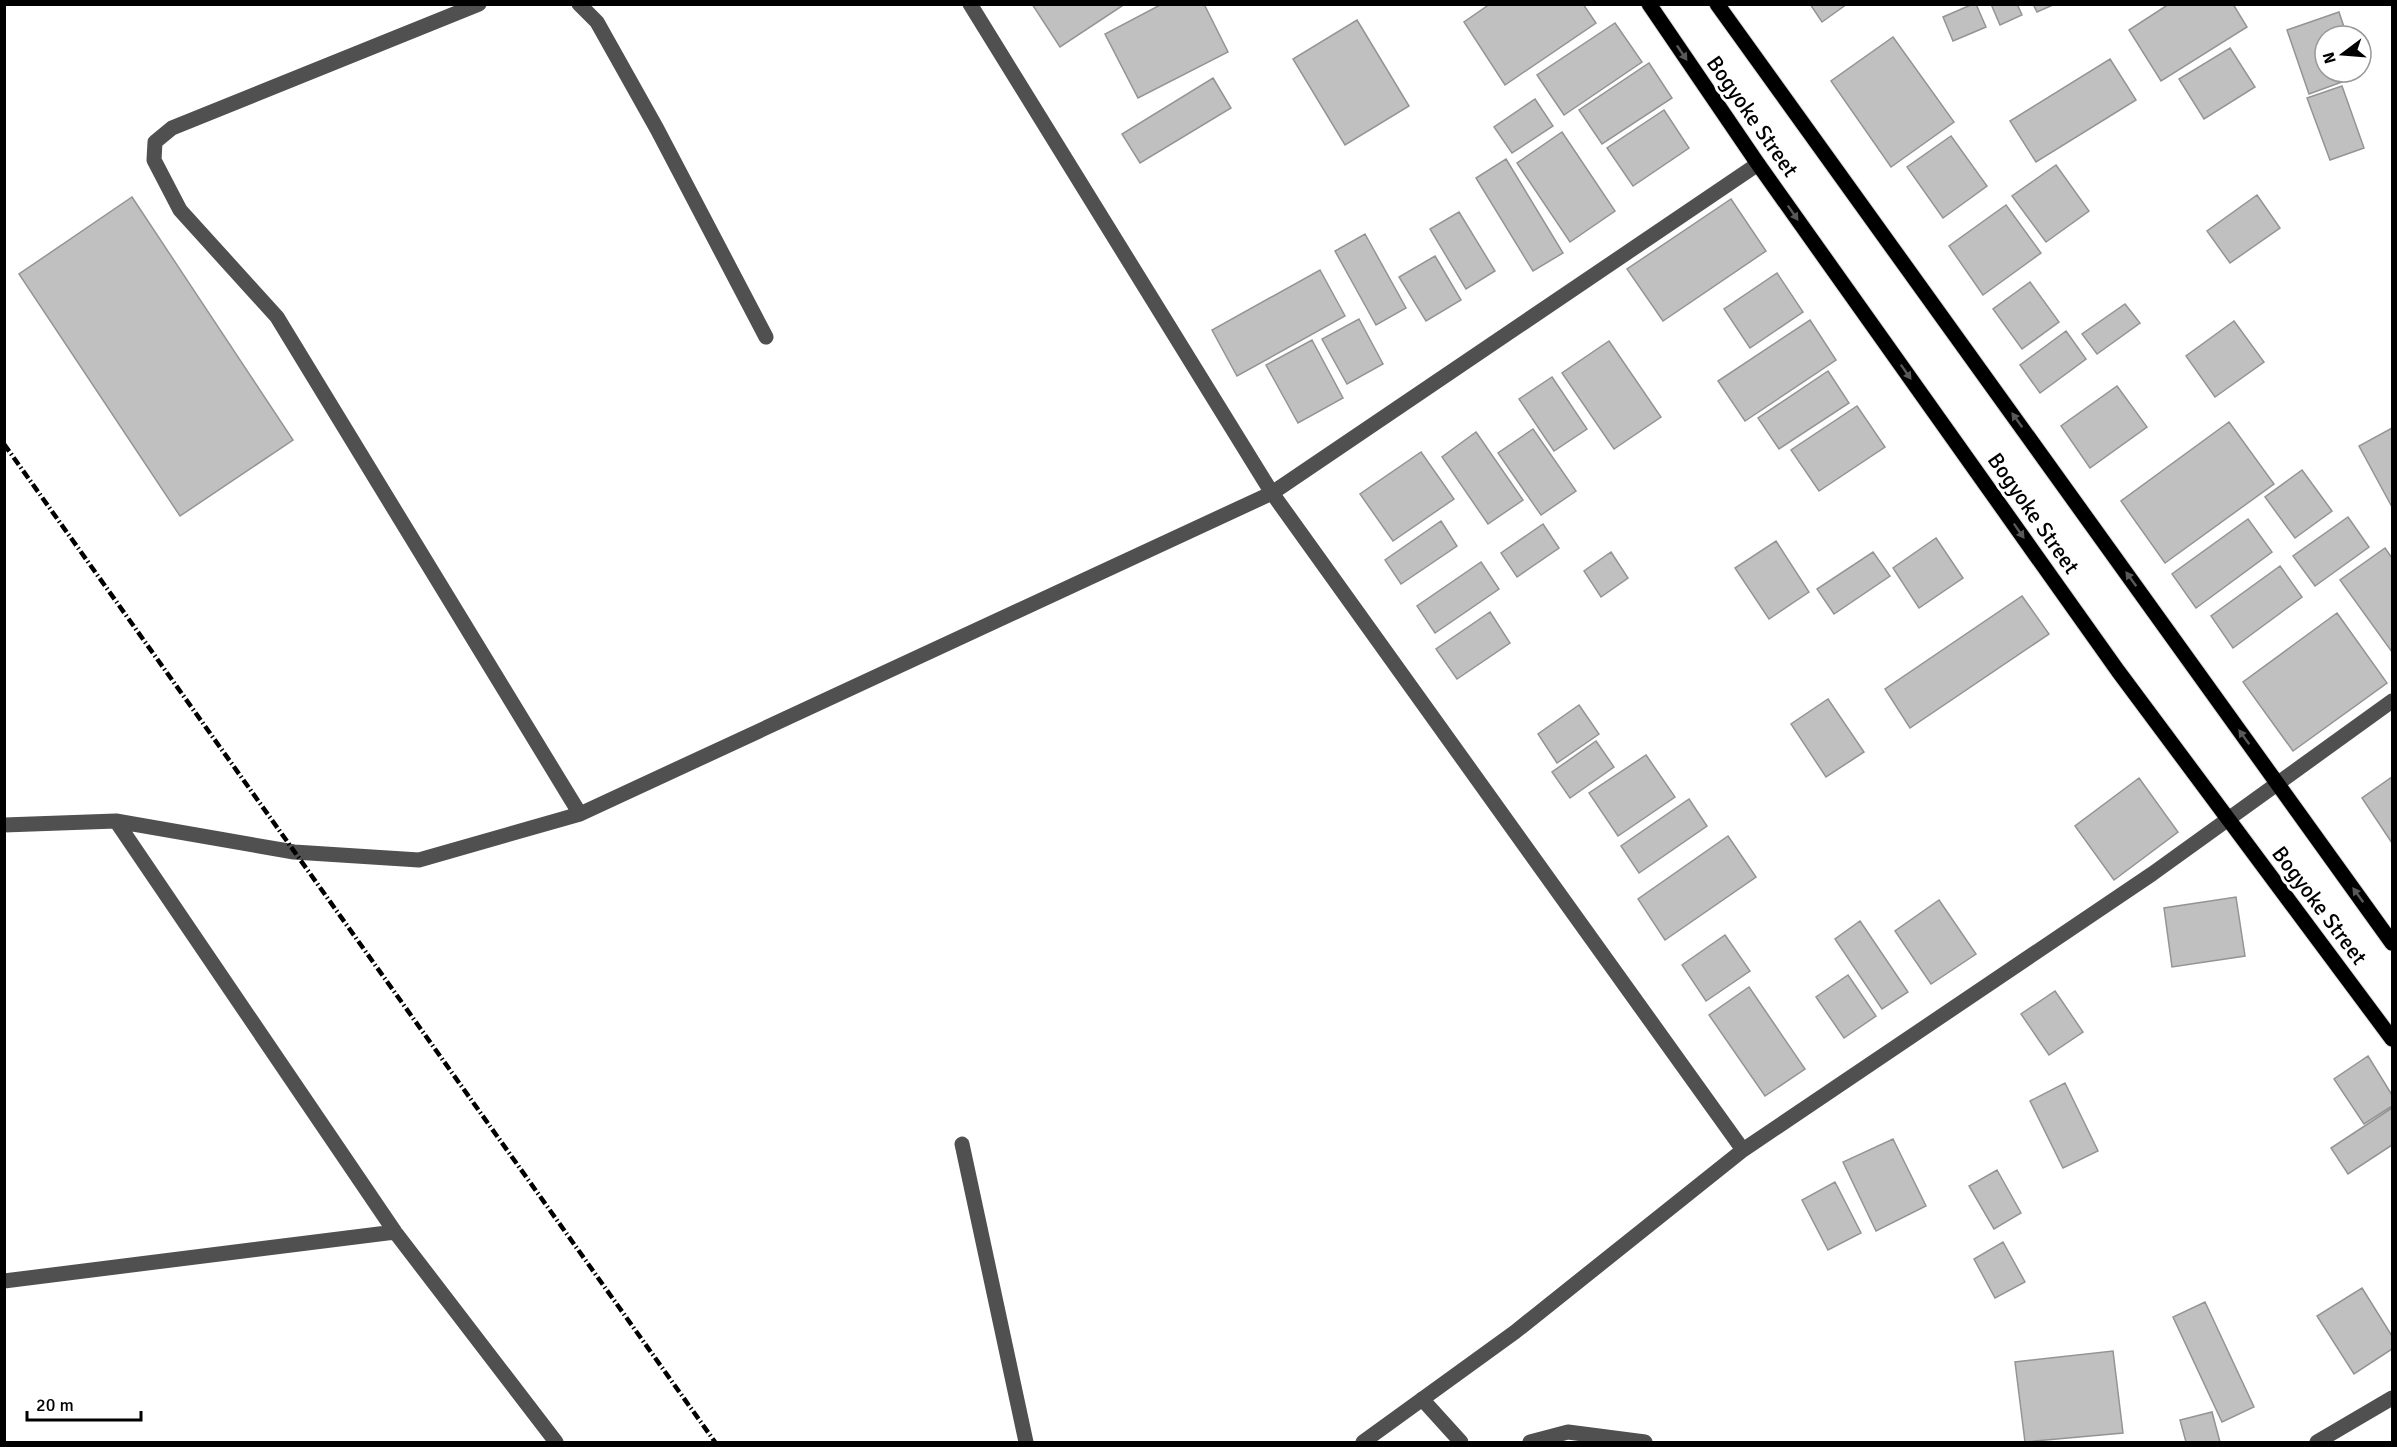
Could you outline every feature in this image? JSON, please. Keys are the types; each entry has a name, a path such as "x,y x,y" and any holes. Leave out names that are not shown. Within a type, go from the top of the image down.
{"main road":[{"name":"Bogyoke Street","path":"1649,4 1758,164 2111,661 2392,1039"},
{"name":"Bogyoke Street","path":"1717,4 2392,943"}],"street":[{"path":"479,4 172,128 155,142 154,160 180,210 277,317 580,814"},
{"path":"579,4 597,22 657,129 766,337"},
{"path":"969,4 1272,493 1743,1150"},
{"path":"4,825 116,821 294,852 419,860 580,814 1272,493 1758,164"},
{"path":"1363,1443 1515,1332 1743,1150 2228,820 2392,701"},
{"path":"116,821 395,1232 556,1443"},
{"path":"962,1144 1026,1443"},
{"path":"4,1281 395,1232"},
{"path":"2317,1443 2392,1398"},
{"path":"1422,1399 1461,1443"},
{"path":"1530,1443 1568,1432 1645,1443"}],"building":[{"path":"1032,4 1125,4 1060,47"},
{"path":"1162,4 1204,4 1228,52 1138,98 1105,34"},
{"path":"1490,4 1583,4 1596,23 1505,85 1464,22"},
{"path":"1810,4 1847,4 1822,22"},
{"path":"1976,4 1986,27 1953,41 1943,17"},
{"path":"1991,4 2017,4 2022,15 2000,25"},
{"path":"2033,4 2055,4 2037,12"},
{"path":"2169,4 2233,4 2247,27 2161,81 2129,30"},
{"path":"2339,12 2343,24 2313,24 2313,84 2336,84 2309,94 2287,30"},
{"path":"1357,20 1409,106 1345,145 1293,59"},
{"path":"1615,23 1642,62 1564,115 1537,75"},
{"path":"1893,37 1954,122 1891,167 1831,81"},
{"path":"2230,48 2255,87 2204,119 2179,79"},
{"path":"2110,59 2136,100 2036,162 2010,121"},
{"path":"1649,63 1672,98 1602,144 1579,110"},
{"path":"1213,78 1231,108 1140,163 1122,134"},
{"path":"2342,86 2364,148 2330,160 2307,98"},
{"path":"1535,99 1553,126 1512,153 1494,127"},
{"path":"1664,110 1689,148 1633,186 1607,148"},
{"path":"1562,132 1615,211 1570,242 1517,163"},
{"path":"1951,136 1987,186 1943,218 1907,167"},
{"path":"1506,159 1563,253 1533,271 1476,178"},
{"path":"2056,165 2089,211 2046,242 2012,196"},
{"path":"2257,195 2280,228 2230,263 2207,231"},
{"path":"132,197 293,440 180,516 19,274"},
{"path":"1731,199 1766,251 1663,321 1627,269"},
{"path":"2006,205 2041,253 1983,295 1949,246"},
{"path":"1459,212 1495,271 1466,289 1430,229"},
{"path":"1365,234 1406,308 1376,325 1335,251"},
{"path":"1435,256 1461,300 1426,321 1399,277"},
{"path":"1320,270 1345,316 1237,376 1212,330"},
{"path":"1777,273 1803,312 1750,348 1724,309"},
{"path":"2030,282 2059,322 2022,349 1993,309"},
{"path":"2125,304 2140,323 2097,354 2082,334"},
{"path":"1359,319 1383,364 1347,384 1322,339"},
{"path":"1810,320 1836,360 1745,421 1718,381"},
{"path":"2234,321 2264,362 2215,397 2186,356"},
{"path":"2066,331 2086,359 2040,393 2020,365"},
{"path":"1312,340 1343,398 1298,423 1266,365"},
{"path":"1609,341 1661,417 1614,449 1562,373"},
{"path":"1828,371 1849,403 1779,449 1758,418"},
{"path":"1552,377 1587,429 1554,451 1519,399"},
{"path":"2117,386 2147,427 2090,468 2061,426"},
{"path":"1857,406 1885,447 1819,491 1791,450"},
{"path":"2229,422 2274,484 2165,563 2121,501"},
{"path":"2392,428 2392,507 2359,446"},
{"path":"1533,429 1576,491 1541,515 1498,453"},
{"path":"1476,432 1523,500 1488,524 1442,457"},
{"path":"1421,452 1454,499 1393,541 1360,494"},
{"path":"2302,470 2332,511 2295,538 2265,497"},
{"path":"2348,517 2369,547 2315,586 2293,556"},
{"path":"2248,519 2272,552 2196,608 2172,574"},
{"path":"1441,521 1457,546 1401,584 1385,560"},
{"path":"1543,524 1559,548 1517,577 1501,553"},
{"path":"1936,538 1963,578 1919,608 1893,568"},
{"path":"1776,541 1809,592 1769,619 1735,568"},
{"path":"2385,548 2392,558 2392,652 2340,580"},
{"path":"1611,552 1628,578 1601,597 1584,571"},
{"path":"1873,552 1890,576 1834,614 1817,589"},
{"path":"1481,562 1499,589 1435,633 1417,606"},
{"path":"2280,566 2302,597 2233,648 2211,616"},
{"path":"2022,596 2049,634 1910,728 1885,689"},
{"path":"1490,612 1510,643 1457,679 1436,649"},
{"path":"2337,613 2387,683 2293,751 2243,682"},
{"path":"1828,699 1864,752 1826,777 1791,724"},
{"path":"1579,705 1599,734 1557,763 1538,734"},
{"path":"1596,741 1614,767 1570,798 1552,772"},
{"path":"1646,755 1675,797 1618,836 1589,793"},
{"path":"2392,777 2392,843 2362,798"},
{"path":"2139,778 2178,832 2114,880 2075,826"},
{"path":"1689,799 1707,826 1639,873 1621,846"},
{"path":"1728,836 1756,877 1665,940 1638,899"},
{"path":"2236,897 2245,956 2172,967 2164,908"},
{"path":"1939,900 1976,954 1931,984 1895,931"},
{"path":"1860,921 1908,992 1882,1009 1835,939"},
{"path":"1725,935 1750,971 1706,1001 1682,965"},
{"path":"1848,975 1876,1016 1844,1038 1816,997"},
{"path":"1749,987 1805,1069 1765,1096 1709,1015"},
{"path":"2055,991 2083,1032 2049,1055 2021,1014"},
{"path":"2368,1056 2392,1095 2392,1106 2364,1124 2334,1079"},
{"path":"2065,1083 2098,1151 2063,1168 2030,1101"},
{"path":"2392,1108 2392,1145 2348,1174 2331,1148"},
{"path":"1893,1139 1926,1206 1876,1231 1843,1162"},
{"path":"1997,1170 2021,1213 1994,1229 1969,1186"},
{"path":"1835,1182 1861,1233 1828,1250 1802,1200"},
{"path":"2003,1242 2025,1282 1995,1298 1974,1259"},
{"path":"2362,1288 2392,1336 2392,1349 2354,1374 2317,1316"},
{"path":"2205,1302 2254,1407 2222,1422 2173,1317"},
{"path":"2113,1351 2123,1433 2025,1442 2015,1362"},
{"path":"2212,1412 2220,1442 2186,1442 2180,1420"}],"railway":[{"path":"4,444 715,1442"}]}
